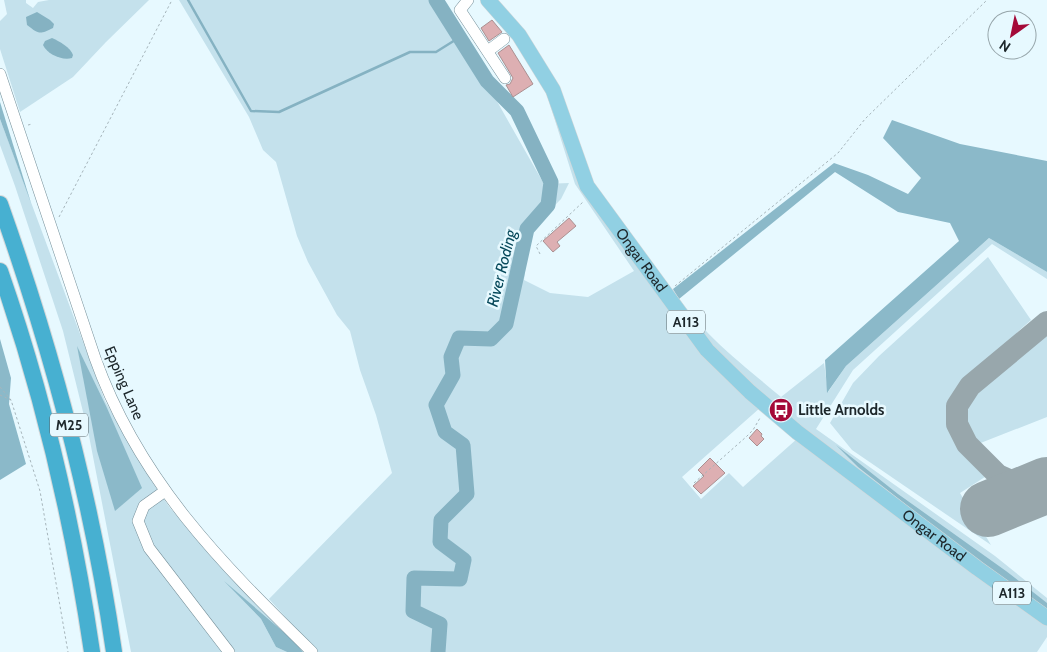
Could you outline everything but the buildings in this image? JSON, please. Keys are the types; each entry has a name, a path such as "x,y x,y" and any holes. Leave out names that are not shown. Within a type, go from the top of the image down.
{"highway":[{"name":"M25","path":"0,204 37,314 73,438 95,538 114,652"},
{"name":"M25","path":"0,271 29,363 55,462 72,537 92,652"}],"main road":[{"name":"Ongar Road","path":"488,0 519,35 553,90 587,186 707,350 767,407 797,432 977,568 1047,618"}],"street":[{"path":"468,0 460,10 505,78"},
{"path":"488,50 504,39"},
{"name":"Epping Lane","path":"0,74 102,378 122,421 149,468 208,545 312,652"},
{"path":"165,491 144,506 138,520 149,548 229,652"}],"path":[{"path":"52,231 172,0"},
{"path":"666,294 838,152 865,119 987,0"},
{"path":"540,254 536,246 592,193"},
{"path":"0,387 11,400 40,490 68,652"},
{"path":"0,395 11,400"},
{"path":"694,483 753,430 767,407"}],"shaded area":[{"path":"4,0 26,0 26,3 33,8 38,2 49,0 149,0 73,77 20,112 0,49 0,21 7,14"},
{"path":"179,0 432,0 494,96 544,184 569,183 561,199 530,231 524,280 550,293 588,297 634,271 575,184 547,95 514,38 480,0 493,0 521,32 591,184 670,293 673,289 696,320 722,347 781,397 824,363 828,392 846,366 989,238 1047,272 1047,279 992,244 853,370 816,429 995,556 1047,598 1047,637 1037,652 317,652 269,599 392,473 350,331 337,315 308,262 297,236 276,162 263,150 249,117","holes":["761,407 798,438 743,487 729,473 701,499 682,477"]},
{"path":"37,12 54,24 53,28 45,32 39,32 27,25 26,17"},
{"path":"52,38 70,50 73,55 72,58 59,58 45,48 43,45 45,41"},
{"path":"0,102 31,203 0,119"},
{"path":"0,119 105,401 152,482 170,508 217,561 293,640 229,586 261,619 276,647 287,652 131,652 89,436 63,331 0,145"},
{"path":"892,120 960,144 1047,161 1047,272 989,238 846,366 827,393 825,360 959,241 950,223 898,212 835,172 679,299 673,289 834,163 868,175 908,194 921,178 883,138"},
{"path":"988,257 1031,320 961,382 953,394 949,406 951,430 956,440 970,459 988,475 960,493 991,545 852,450 830,423 853,383 879,356"},
{"path":"1045,330 1047,332 1047,417 978,444 968,433 963,420 964,409 971,393 974,388"},
{"path":"0,339 11,378 9,404 26,464 0,480"},
{"path":"77,346 142,488 115,511 97,451"},
{"path":"836,445 898,494 1006,571 1047,603 1047,611 988,569 858,467"},
{"path":"224,581 293,640 303,652 287,652 276,647 261,619"}],"waterway":[{"path":"188,0 251,111 279,112 410,52 436,52 460,37"},
{"name":"River Roding","path":"436,0 487,81 517,111 551,182 548,205 527,229 506,324 491,339 459,338 451,357 453,375 436,405 445,432 463,445 467,494 441,520 440,542 464,560 460,579 414,578 413,611 440,624 438,652"}],"taxiway":[{"path":"1047,322 970,386 957,406 957,424 967,444 998,475 1047,497"}],"runway":[{"path":"988,509 1047,485"}],"place":[{"name":"Little Arnolds","path":"781,410"}]}
